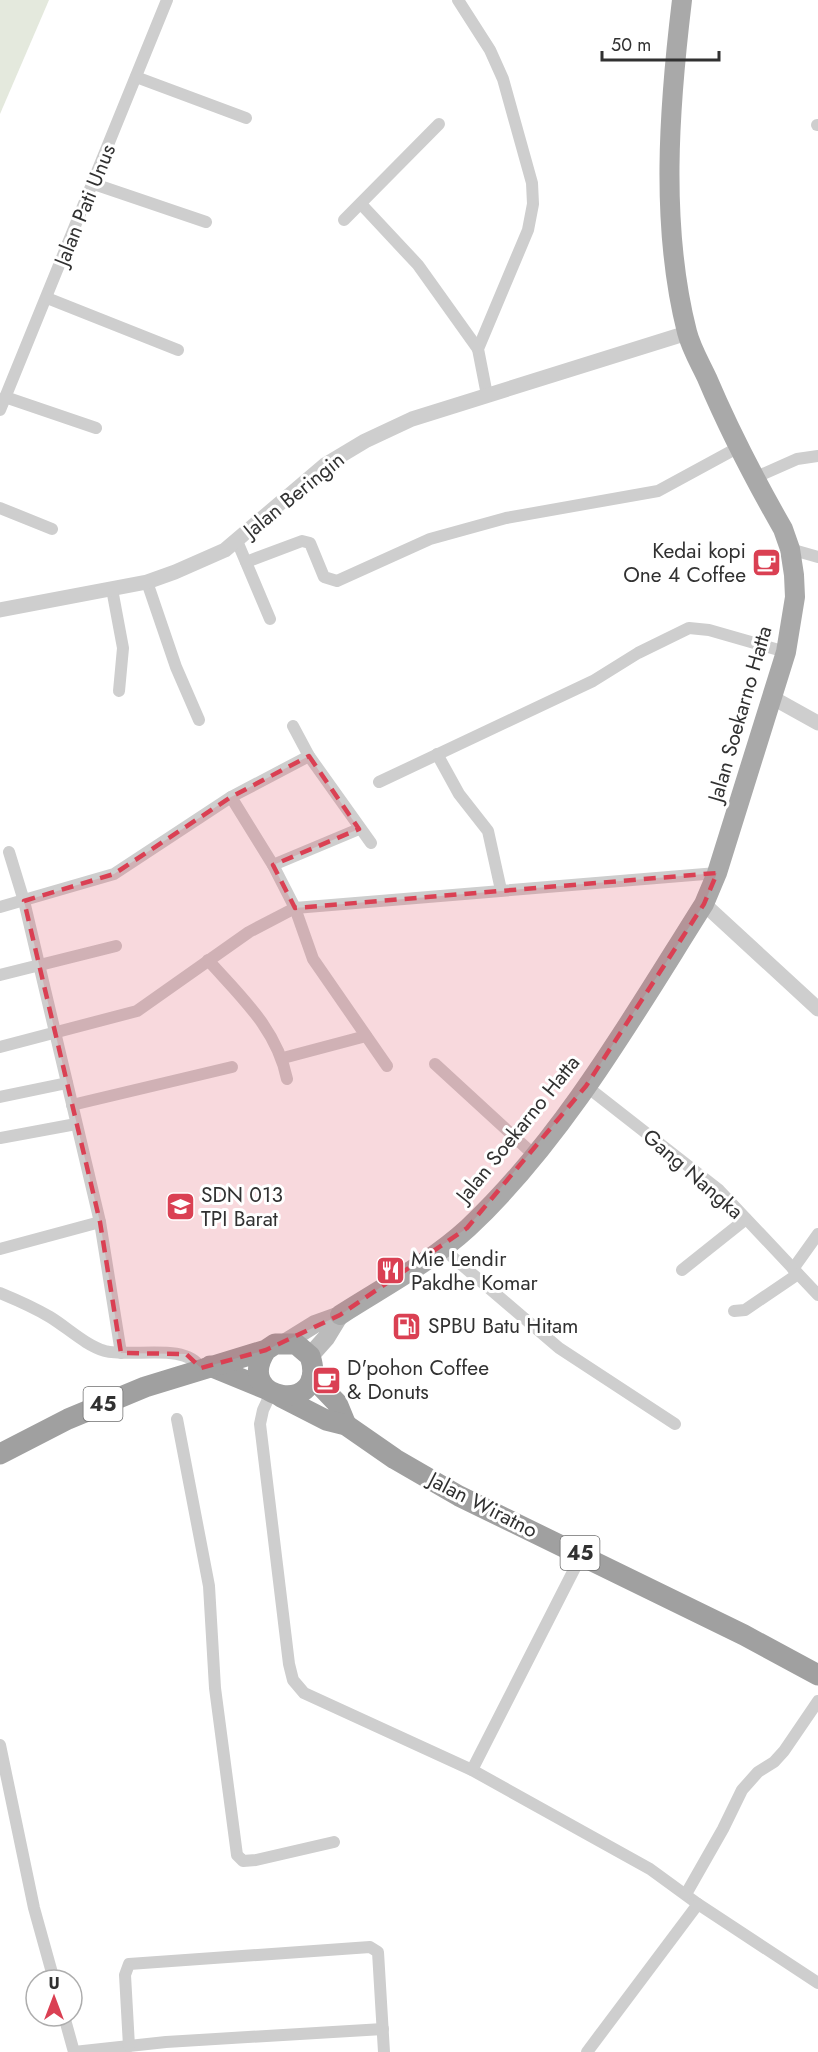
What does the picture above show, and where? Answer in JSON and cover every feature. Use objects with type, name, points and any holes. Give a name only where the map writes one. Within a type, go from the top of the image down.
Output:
[{"type":"highway","name":"45","points":[[0,1454],[68,1419],[206,1367],[286,1342]]},
{"type":"highway","points":[[266,1350],[260,1359],[258,1370],[260,1380],[273,1393],[297,1394],[304,1390],[312,1377],[310,1356],[296,1344],[286,1342]]},
{"type":"highway","name":"45","points":[[206,1367],[273,1393]]},
{"type":"highway","name":"Jalan Wiratno","points":[[312,1377],[337,1403],[346,1425]]},
{"type":"highway","name":"Jalan Wiratno","points":[[273,1393],[326,1420],[346,1425],[395,1459],[459,1496],[582,1554],[744,1635],[818,1675]]},
{"type":"main road","name":"Jalan Soekarno Hatta","points":[[286,1342],[315,1324],[340,1315],[442,1248],[467,1228],[534,1155],[586,1086],[704,904],[717,873],[773,698],[786,652],[795,597],[790,549],[783,529],[754,478],[687,333],[675,255],[669,160],[674,67],[682,0]]},
{"type":"main road","name":"Jalan Soekarno Hatta","points":[[310,1356],[326,1338],[340,1315]]},
{"type":"street","name":"Jalan Pati Unus","points":[[0,410],[94,184],[167,0]]},
{"type":"street","points":[[458,0],[490,50],[503,78],[527,160],[533,204],[528,230],[478,349]]},
{"type":"street","points":[[136,77],[246,118]]},
{"type":"street","points":[[344,220],[439,124]]},
{"type":"street","points":[[94,184],[206,222]]},
{"type":"street","points":[[361,204],[418,265],[478,349],[487,395]]},
{"type":"street","points":[[47,298],[178,350]]},
{"type":"street","name":"Jalan Beringin","points":[[0,609],[147,582],[225,550],[325,465],[365,441],[412,419],[687,333]]},
{"type":"street","points":[[5,397],[96,428]]},
{"type":"street","points":[[246,562],[302,541],[310,543],[314,549],[324,577],[337,581],[430,539],[506,518],[657,491],[739,447]]},
{"type":"street","points":[[754,478],[797,459],[818,456]]},
{"type":"street","points":[[0,508],[52,529]]},
{"type":"street","points":[[237,540],[270,619]]},
{"type":"street","points":[[790,549],[818,557]]},
{"type":"street","points":[[147,582],[176,667],[199,720]]},
{"type":"street","points":[[112,589],[124,661],[119,691]]},
{"type":"street","points":[[379,782],[593,681],[638,652],[689,628],[709,630],[786,652]]},
{"type":"street","points":[[773,698],[818,723]]},
{"type":"street","points":[[293,726],[309,756],[370,843]]},
{"type":"street","points":[[437,754],[459,794],[488,831],[501,890]]},
{"type":"street","points":[[0,907],[114,874],[231,797],[309,756]]},
{"type":"street","points":[[231,797],[273,864],[295,908],[313,959],[387,1066]]},
{"type":"street","points":[[273,864],[359,829]]},
{"type":"street","points":[[9,852],[24,901],[99,1222],[122,1353]]},
{"type":"street","points":[[0,1047],[137,1011],[249,932],[295,908],[717,873]]},
{"type":"street","points":[[704,904],[818,1010]]},
{"type":"street","points":[[0,975],[116,946]]},
{"type":"street","points":[[208,960],[263,1022],[283,1058],[287,1079]]},
{"type":"street","points":[[283,1058],[366,1036]]},
{"type":"street","points":[[435,1065],[534,1155]]},
{"type":"street","points":[[72,1105],[232,1067]]},
{"type":"street","points":[[0,1097],[67,1083]]},
{"type":"street","name":"Gang Nangka","points":[[586,1086],[719,1190],[818,1295]]},
{"type":"street","points":[[0,1138],[76,1124]]},
{"type":"street","points":[[682,1270],[746,1219]]},
{"type":"street","points":[[0,1249],[99,1222]]},
{"type":"street","points":[[734,1311],[745,1310],[796,1271],[818,1234]]},
{"type":"street","points":[[442,1248],[559,1348],[675,1424]]},
{"type":"street","points":[[0,1293],[50,1317],[104,1351],[186,1354],[206,1367]]},
{"type":"street","points":[[273,1393],[263,1410],[260,1424],[272,1534],[293,1680],[304,1692],[472,1770],[650,1869],[698,1904],[818,1983]]},
{"type":"street","points":[[177,1419],[209,1586],[215,1688],[237,1855],[243,1861],[256,1860],[334,1842]]},
{"type":"street","points":[[472,1770],[582,1554]]},
{"type":"street","points":[[686,1894],[742,1790],[758,1772],[774,1762],[784,1751],[818,1701]]},
{"type":"street","points":[[0,1744],[5,1806],[51,1968]]},
{"type":"street","points":[[587,2052],[698,1904]]},
{"type":"street","points":[[129,2046],[125,1975],[129,1964],[370,1947],[378,1952],[384,2052]]},
{"type":"street","points":[[67,2028],[74,2052],[129,2046],[166,2047],[382,2030]]},
{"type":"highlighted area","points":[[309,756],[359,829],[273,865],[295,908],[717,873],[704,904],[586,1086],[467,1228],[340,1315],[266,1350],[201,1368],[186,1354],[121,1353],[100,1222],[24,901],[114,874],[231,797]]},
{"type":"shaded area","points":[[0,0],[49,0],[0,114]]},
{"type":"place","name":"Kedai kopi One 4 Coffee","points":[[767,563]]},
{"type":"place","name":"SDN 013 TPI Barat","points":[[180,1207]]},
{"type":"place","name":"Mie Lendir Pakdhe Komar","points":[[390,1271]]},
{"type":"place","name":"SPBU Batu Hitam","points":[[407,1326]]},
{"type":"place","name":"D'pohon Coffee & Donuts","points":[[326,1380]]}]
